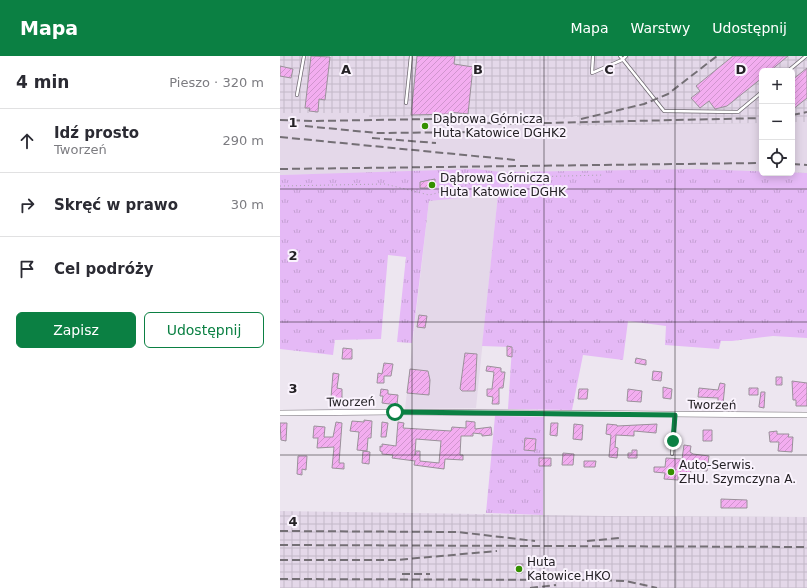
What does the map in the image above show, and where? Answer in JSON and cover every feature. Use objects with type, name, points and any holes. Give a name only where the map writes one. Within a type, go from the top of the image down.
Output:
[{"type":"street","name":"Tworzeń","points":[[280,413],[403,412],[807,415]]},
{"type":"lane","points":[[297,95],[304,56]]},
{"type":"lane","points":[[406,103],[411,56]]},
{"type":"lane","points":[[593,56],[592,73],[622,60],[626,56]]},
{"type":"lane","points":[[620,56],[664,111],[738,112],[759,94]]},
{"type":"lane","points":[[792,68],[806,56]]},
{"type":"lane","points":[[672,454],[675,415]]},
{"type":"path","points":[[280,186],[385,184],[429,195],[454,189],[487,178],[604,175]]},
{"type":"shaded area","points":[[280,56],[807,56],[807,122],[795,122],[795,68],[759,68],[759,123],[577,126],[577,116],[558,120],[479,121],[479,116],[369,117],[369,113],[280,113]]},
{"type":"shaded area","points":[[280,113],[369,113],[370,117],[479,116],[480,121],[558,120],[577,116],[577,126],[759,123],[759,172],[698,169],[498,194],[476,408],[405,409],[429,201],[328,174],[280,175]]},
{"type":"shaded area","points":[[795,122],[807,122],[807,173],[795,173]]},
{"type":"shaded area","points":[[280,511],[608,516],[807,517],[807,588],[280,588]]},
{"type":"green space","points":[[475,169],[501,172],[698,169],[759,171],[759,176],[795,176],[795,173],[807,173],[807,338],[773,336],[721,341],[719,349],[665,345],[666,326],[628,321],[623,360],[583,355],[572,410],[508,409],[512,347],[482,346],[498,194],[429,201],[412,343],[397,342],[406,257],[388,255],[381,339],[335,340],[333,355],[280,349],[280,175]]},
{"type":"green space","points":[[495,416],[544,417],[543,515],[486,513]]},
{"type":"building","points":[[311,56],[330,57],[325,100],[319,99],[318,112],[309,111],[310,108],[305,108]]},
{"type":"building","points":[[417,56],[455,56],[454,64],[473,67],[468,114],[449,112],[449,114],[411,115]]},
{"type":"building","points":[[733,56],[788,56],[774,68],[759,68],[759,80],[727,106],[715,109],[709,101],[700,108],[691,98],[700,91],[696,86]]},
{"type":"building","points":[[280,66],[293,69],[291,78],[280,76]]},
{"type":"building","points":[[807,68],[807,98],[795,108],[795,104],[795,78]]},
{"type":"building","points":[[435,179],[435,188],[420,188],[420,182]]},
{"type":"building","points":[[419,315],[427,316],[425,328],[417,327]]},
{"type":"building","points":[[507,346],[512,347],[512,357],[507,356]]},
{"type":"building","points":[[343,348],[352,349],[352,359],[342,359]]},
{"type":"building","points":[[465,353],[477,354],[475,391],[462,391],[460,389]]},
{"type":"building","points":[[636,358],[646,360],[646,365],[635,363]]},
{"type":"building","points":[[384,363],[393,364],[391,376],[384,376],[384,383],[377,383],[378,373],[382,374]]},
{"type":"building","points":[[487,366],[501,368],[501,372],[505,372],[503,388],[499,388],[499,404],[492,404],[493,397],[487,396],[487,389],[492,389],[494,372],[486,371]]},
{"type":"building","points":[[410,369],[428,371],[430,380],[429,395],[407,393]]},
{"type":"building","points":[[653,371],[662,372],[661,381],[652,380]]},
{"type":"building","points":[[333,373],[339,374],[337,388],[342,389],[342,399],[331,398]]},
{"type":"building","points":[[776,377],[782,377],[782,385],[776,385]]},
{"type":"building","points":[[792,381],[807,383],[807,406],[796,406],[796,400],[793,400]]},
{"type":"building","points":[[720,383],[725,384],[723,404],[718,403],[718,398],[698,397],[699,388],[718,390]]},
{"type":"building","points":[[663,387],[672,389],[671,399],[663,398]]},
{"type":"building","points":[[749,388],[758,388],[758,395],[749,395]]},
{"type":"building","points":[[381,389],[388,390],[388,394],[398,395],[397,405],[382,403],[383,396],[380,396]]},
{"type":"building","points":[[579,389],[588,389],[587,399],[578,399]]},
{"type":"building","points":[[628,389],[642,391],[641,402],[627,401]]},
{"type":"building","points":[[761,392],[765,392],[764,408],[759,407]]},
{"type":"building","points":[[364,420],[372,421],[371,438],[368,438],[367,451],[357,450],[359,432],[350,431],[352,421],[364,422]]},
{"type":"building","points":[[466,421],[475,422],[475,429],[491,427],[492,435],[482,436],[482,434],[473,433],[473,436],[461,436],[460,455],[463,455],[463,460],[445,459],[444,469],[414,465],[415,461],[392,458],[393,455],[382,454],[380,451],[380,446],[382,447],[382,444],[396,446],[398,422],[404,423],[403,428],[451,431],[452,427],[466,428]],"holes":[[[416,439],[441,441],[439,463],[420,461],[420,451],[416,451],[415,455]]]},
{"type":"building","points":[[336,422],[342,423],[339,463],[344,463],[344,469],[332,468],[334,447],[317,448],[318,438],[313,438],[314,426],[325,427],[324,437],[333,437]]},
{"type":"building","points":[[382,422],[388,423],[386,437],[381,437]]},
{"type":"building","points":[[280,423],[287,423],[286,441],[281,440]]},
{"type":"building","points":[[551,423],[558,423],[557,436],[550,435]]},
{"type":"building","points":[[574,424],[583,425],[582,440],[573,439]]},
{"type":"building","points":[[607,424],[617,426],[657,424],[656,433],[634,431],[634,436],[616,435],[615,447],[618,448],[617,458],[609,457],[611,435],[606,434]]},
{"type":"building","points":[[703,430],[712,430],[712,441],[703,441]]},
{"type":"building","points":[[777,431],[777,434],[789,434],[788,437],[793,437],[792,452],[778,451],[779,442],[770,442],[769,432]]},
{"type":"building","points":[[525,438],[536,439],[535,451],[524,450]]},
{"type":"building","points":[[684,445],[691,446],[690,452],[693,454],[709,456],[707,471],[691,469],[690,477],[678,475],[678,480],[664,479],[665,473],[654,472],[654,467],[665,467],[666,458],[682,459]]},
{"type":"building","points":[[632,450],[637,450],[637,458],[628,458],[628,453],[632,453]]},
{"type":"building","points":[[363,451],[370,452],[369,464],[362,463]]},
{"type":"building","points":[[563,453],[574,454],[573,465],[562,465]]},
{"type":"building","points":[[298,456],[307,456],[306,470],[302,469],[302,475],[297,474]]},
{"type":"building","points":[[539,458],[551,458],[551,466],[539,466]]},
{"type":"building","points":[[584,461],[596,461],[595,467],[584,467]]},
{"type":"building","points":[[721,499],[747,500],[747,508],[721,508]]},
{"type":"building","name":"Huta Katowice HKO","points":[[516,564],[523,564],[522,573],[516,573]]},
{"type":"railway","points":[[581,119],[644,104],[668,94],[717,56]]},
{"type":"railway","points":[[795,114],[807,112]]},
{"type":"railway","points":[[280,120],[314,121],[434,119],[504,124],[759,118]]},
{"type":"railway","points":[[305,126],[377,133],[479,132]]},
{"type":"railway","points":[[280,137],[516,160]]},
{"type":"railway","points":[[372,138],[436,143]]},
{"type":"railway","points":[[280,169],[759,163]]},
{"type":"railway","points":[[795,164],[807,165]]},
{"type":"railway","points":[[280,531],[458,532],[535,541]]},
{"type":"railway","points":[[587,541],[620,538]]},
{"type":"railway","points":[[280,545],[807,547]]},
{"type":"railway","points":[[280,560],[396,560],[497,551]]},
{"type":"railway","points":[[402,574],[430,574]]},
{"type":"railway","points":[[280,579],[596,580],[626,581],[657,588]]},
{"type":"railway","points":[[530,588],[556,585]]},
{"type":"place","name":"Dąbrowa Górnicza Huta Katowice DGHK2","points":[[425,126]]},
{"type":"place","name":"Dąbrowa Górnicza Huta Katowice DGHK","points":[[432,185]]},
{"type":"place","name":"Auto-Serwis. ZHU. Szymczyna A.","points":[[671,472]]},
{"type":"place","name":"Huta Katowice HKO","points":[[519,569]]},
{"type":"route","points":[[395,412],[675,415],[673,441]]}]
